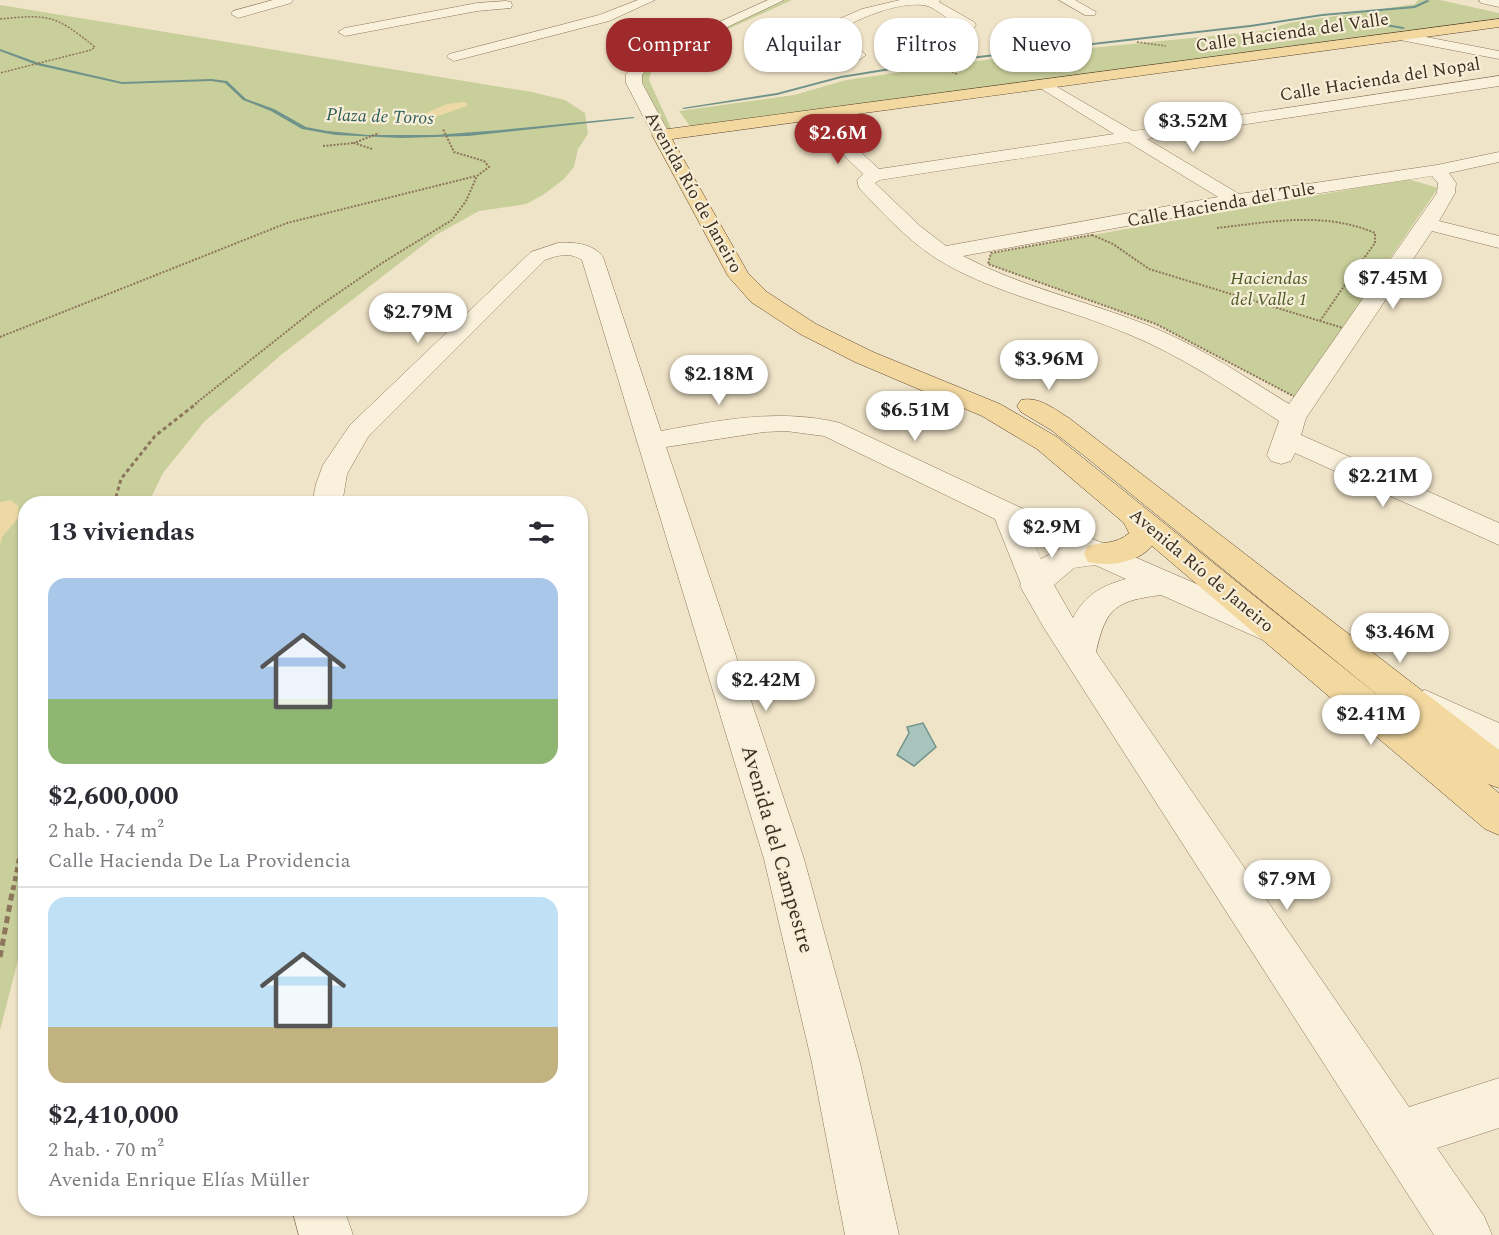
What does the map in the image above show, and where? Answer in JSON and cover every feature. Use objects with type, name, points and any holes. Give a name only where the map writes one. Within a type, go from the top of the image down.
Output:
[{"type":"main road","name":"Calle Hacienda del Valle","points":[[669,128],[1045,85],[1499,23]]},
{"type":"main road","name":"Avenida Río de Janeiro","points":[[669,128],[739,276],[759,297],[777,311],[836,343],[970,400],[1015,423],[1047,443],[1278,634]]},
{"type":"main road","name":"Avenida Río de Janeiro","points":[[669,128],[758,263],[770,278],[803,306],[825,319],[903,354],[1025,402],[1060,424],[1499,772]]},
{"type":"main road","points":[[1099,554],[1125,550],[1140,542],[1144,534],[1136,515]]},
{"type":"main road","points":[[1278,634],[1499,817]]},
{"type":"street","points":[[238,14],[287,0]]},
{"type":"street","points":[[454,57],[536,32],[604,18],[649,0]]},
{"type":"street","name":"Avenida Río de Janeiro","points":[[669,128],[634,83],[634,74],[638,68],[666,49],[778,0]]},
{"type":"street","points":[[732,30],[797,0]]},
{"type":"street","points":[[852,18],[873,8],[934,0]]},
{"type":"street","points":[[1065,0],[1090,12]]},
{"type":"street","points":[[1487,0],[1499,3]]},
{"type":"street","points":[[927,1],[957,18]]},
{"type":"street","points":[[345,32],[365,26],[488,3],[504,7],[536,32]]},
{"type":"street","points":[[828,29],[859,55],[782,66],[768,61],[828,29]]},
{"type":"street","points":[[1424,34],[1499,48]]},
{"type":"street","points":[[1405,37],[1499,55]]},
{"type":"street","name":"Calle Hacienda del Nopal","points":[[875,175],[1499,81]]},
{"type":"street","points":[[1045,85],[1236,200]]},
{"type":"street","points":[[824,128],[875,175],[866,180],[866,184],[919,237],[944,253],[978,272],[1136,328],[1166,342],[1201,360],[1287,437],[1499,535]]},
{"type":"street","name":"Calle Hacienda del Tule","points":[[944,253],[1236,200],[1437,170],[1499,157]]},
{"type":"street","points":[[1287,437],[1427,224],[1447,189],[1447,183],[1437,170]]},
{"type":"street","points":[[1427,224],[1499,242]]},
{"type":"street","name":"Avenida del Campestre","points":[[328,496],[333,471],[344,450],[359,431],[538,256],[558,249],[574,249],[586,252],[592,257],[784,859],[836,1063],[872,1235]]},
{"type":"street","name":"Avenida Río de Janeiro","points":[[655,449],[749,438],[778,430],[788,424],[805,423],[831,429],[1007,513],[1278,634]]},
{"type":"street","points":[[1007,513],[1036,585],[1057,624],[1079,652],[1465,1235]]},
{"type":"street","points":[[1036,585],[1047,570],[1058,562],[1083,554],[1099,554]]},
{"type":"street","name":"Avenida Río de Janeiro","points":[[1079,652],[1087,622],[1101,603],[1127,588],[1165,583]]},
{"type":"street","points":[[1278,634],[1499,740]]},
{"type":"street","points":[[1398,1134],[1499,1103]]},
{"type":"street","points":[[320,1216],[326,1235]]},
{"type":"path","points":[[0,19],[41,15],[68,25],[95,46],[91,50],[0,73]]},
{"type":"path","points":[[0,337],[201,258],[242,238],[276,227],[477,176],[489,167],[488,164],[454,152],[444,129]]},
{"type":"path","points":[[323,146],[354,143],[378,133]]},
{"type":"path","points":[[354,143],[372,149]]},
{"type":"path","points":[[116,496],[121,479],[155,436],[315,309],[382,263],[452,220],[466,201],[477,176]]},
{"type":"path","points":[[1215,228],[1337,219],[1359,224],[1376,233],[1375,243],[1351,276]]},
{"type":"path","points":[[1113,244],[1149,269],[1342,328],[1295,397],[1156,324],[988,264],[991,253],[1092,235],[1113,244],[1124,242]]},
{"type":"path","points":[[0,957],[18,865]]},
{"type":"green space","points":[[783,0],[792,0],[752,18],[744,18]]},
{"type":"green space","points":[[1418,0],[1440,0],[1499,13],[1499,18],[1418,31],[690,126],[679,111],[794,95],[846,80],[902,72],[978,72],[978,61],[990,59],[990,72],[1092,72],[1092,48],[1262,31],[1289,23],[1415,4]]},
{"type":"green space","points":[[0,5],[532,92],[565,100],[585,113],[588,134],[578,149],[574,167],[564,179],[543,195],[526,204],[479,211],[436,235],[281,355],[204,422],[163,473],[152,496],[18,496],[18,960],[0,1030]]},
{"type":"green space","points":[[744,18],[744,22],[732,27],[732,24]]},
{"type":"green space","points":[[643,72],[652,72],[649,80],[671,128],[670,131],[665,130],[641,79]]},
{"type":"green space","name":"Haciendas del Valle 1","points":[[1408,179],[1438,188],[1295,397],[1156,324],[988,264],[991,253]]},
{"type":"sand","points":[[467,103],[467,106],[432,118],[403,119],[447,104]]},
{"type":"sand","points":[[11,500],[18,506],[18,518],[2,537],[0,546],[0,502]]},
{"type":"water","points":[[923,723],[936,747],[914,766],[897,755],[909,733],[907,727]]},
{"type":"waterway","name":"Plaza de Toros","points":[[684,108],[777,94],[841,77],[934,62],[1250,26],[1322,15],[1415,7],[1428,1]]},
{"type":"waterway","points":[[1346,18],[1403,28]]},
{"type":"waterway","name":"Plaza de Toros","points":[[0,50],[38,64],[122,83],[211,80],[226,82],[245,100],[272,110],[304,128],[327,133],[401,137],[468,135],[633,118]]}]
